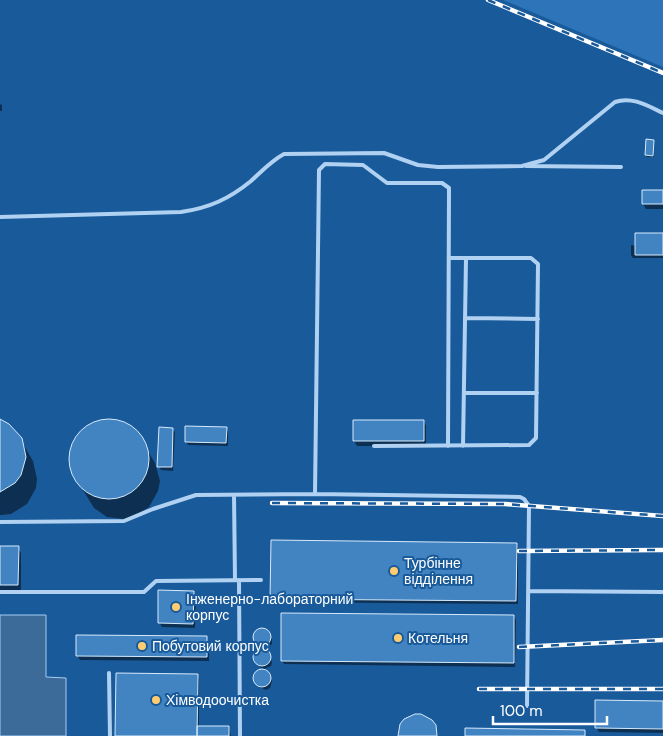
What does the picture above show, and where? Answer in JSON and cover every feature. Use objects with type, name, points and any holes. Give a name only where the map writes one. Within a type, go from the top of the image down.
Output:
[{"type":"lane","points":[[522,166],[544,160],[615,102],[630,100],[663,112]]},
{"type":"lane","points":[[0,217],[181,212],[203,209],[228,197],[250,182],[272,160],[284,154],[384,152],[418,165],[438,167],[620,167]]},
{"type":"lane","points":[[315,494],[320,167],[325,164],[363,165],[387,183],[442,183],[446,185],[449,191],[448,446]]},
{"type":"lane","points":[[374,446],[529,445],[536,438],[538,264],[531,258],[449,258]]},
{"type":"lane","points":[[463,446],[466,258]]},
{"type":"lane","points":[[465,318],[538,319]]},
{"type":"lane","points":[[464,393],[537,393]]},
{"type":"lane","points":[[0,522],[124,520],[196,496],[315,494],[520,497],[529,506],[527,706]]},
{"type":"lane","points":[[234,495],[240,736]]},
{"type":"lane","points":[[0,592],[144,592],[156,581],[261,580]]},
{"type":"lane","points":[[528,591],[663,592]]},
{"type":"lane","points":[[109,673],[110,736]]},
{"type":"shaded area","points":[[503,0],[663,0],[663,67]]},
{"type":"shaded area","points":[[0,615],[46,615],[46,677],[66,678],[66,736],[0,736]]},
{"type":"building","points":[[646,139],[654,140],[653,156],[645,155]]},
{"type":"building","points":[[642,190],[663,190],[663,204],[642,204]]},
{"type":"building","points":[[635,233],[663,233],[663,255],[635,255]]},
{"type":"building","points":[[0,419],[9,424],[22,438],[26,457],[21,475],[15,483],[0,492]]},
{"type":"building","points":[[109,419],[124,422],[137,431],[146,444],[149,459],[146,474],[137,487],[124,496],[109,499],[94,496],[81,487],[72,474],[69,459],[72,444],[81,431],[94,422]]},
{"type":"building","points":[[353,420],[424,420],[424,441],[353,441]]},
{"type":"building","points":[[185,426],[227,427],[226,443],[185,442]]},
{"type":"building","points":[[159,427],[173,428],[172,467],[157,467]]},
{"type":"building","name":"Турбінне відділення","points":[[271,540],[517,543],[516,601],[270,599]]},
{"type":"building","points":[[0,546],[19,546],[18,585],[0,585]]},
{"type":"building","name":"Інженерно-лабораторний корпус","points":[[158,590],[194,591],[193,624],[158,623]]},
{"type":"building","name":"Котельня","points":[[281,613],[514,615],[514,663],[281,661]]},
{"type":"building","points":[[262,628],[268,631],[271,637],[268,643],[262,646],[256,643],[253,637],[256,631]]},
{"type":"building","name":"Побутовий корпус","points":[[76,635],[207,636],[207,657],[76,656]]},
{"type":"building","points":[[262,648],[268,651],[271,657],[268,663],[262,666],[256,663],[253,657],[256,651]]},
{"type":"building","points":[[262,669],[268,672],[271,678],[268,684],[262,687],[256,684],[253,678],[256,672]]},
{"type":"building","name":"Хімводоочистка","points":[[116,673],[198,674],[197,736],[115,736]]},
{"type":"building","points":[[595,700],[663,701],[663,729],[595,728]]},
{"type":"building","points":[[415,714],[421,714],[432,720],[436,725],[437,736],[398,736],[400,724],[404,719]]},
{"type":"building","points":[[197,726],[229,726],[229,736],[197,736]]},
{"type":"building","points":[[465,728],[585,730],[585,736],[465,736]]},
{"type":"railway","points":[[488,0],[663,73]]},
{"type":"railway","points":[[272,503],[505,504],[663,516]]},
{"type":"railway","points":[[519,551],[663,550]]},
{"type":"railway","points":[[519,647],[663,640]]},
{"type":"railway","points":[[479,689],[663,689]]},
{"type":"place","name":"Турбінне відділення","points":[[394,571]]},
{"type":"place","name":"Інженерно-лабораторний корпус","points":[[176,607]]},
{"type":"place","name":"Котельня","points":[[398,638]]},
{"type":"place","name":"Побутовий корпус","points":[[142,646]]},
{"type":"place","name":"Хімводоочистка","points":[[156,700]]}]
